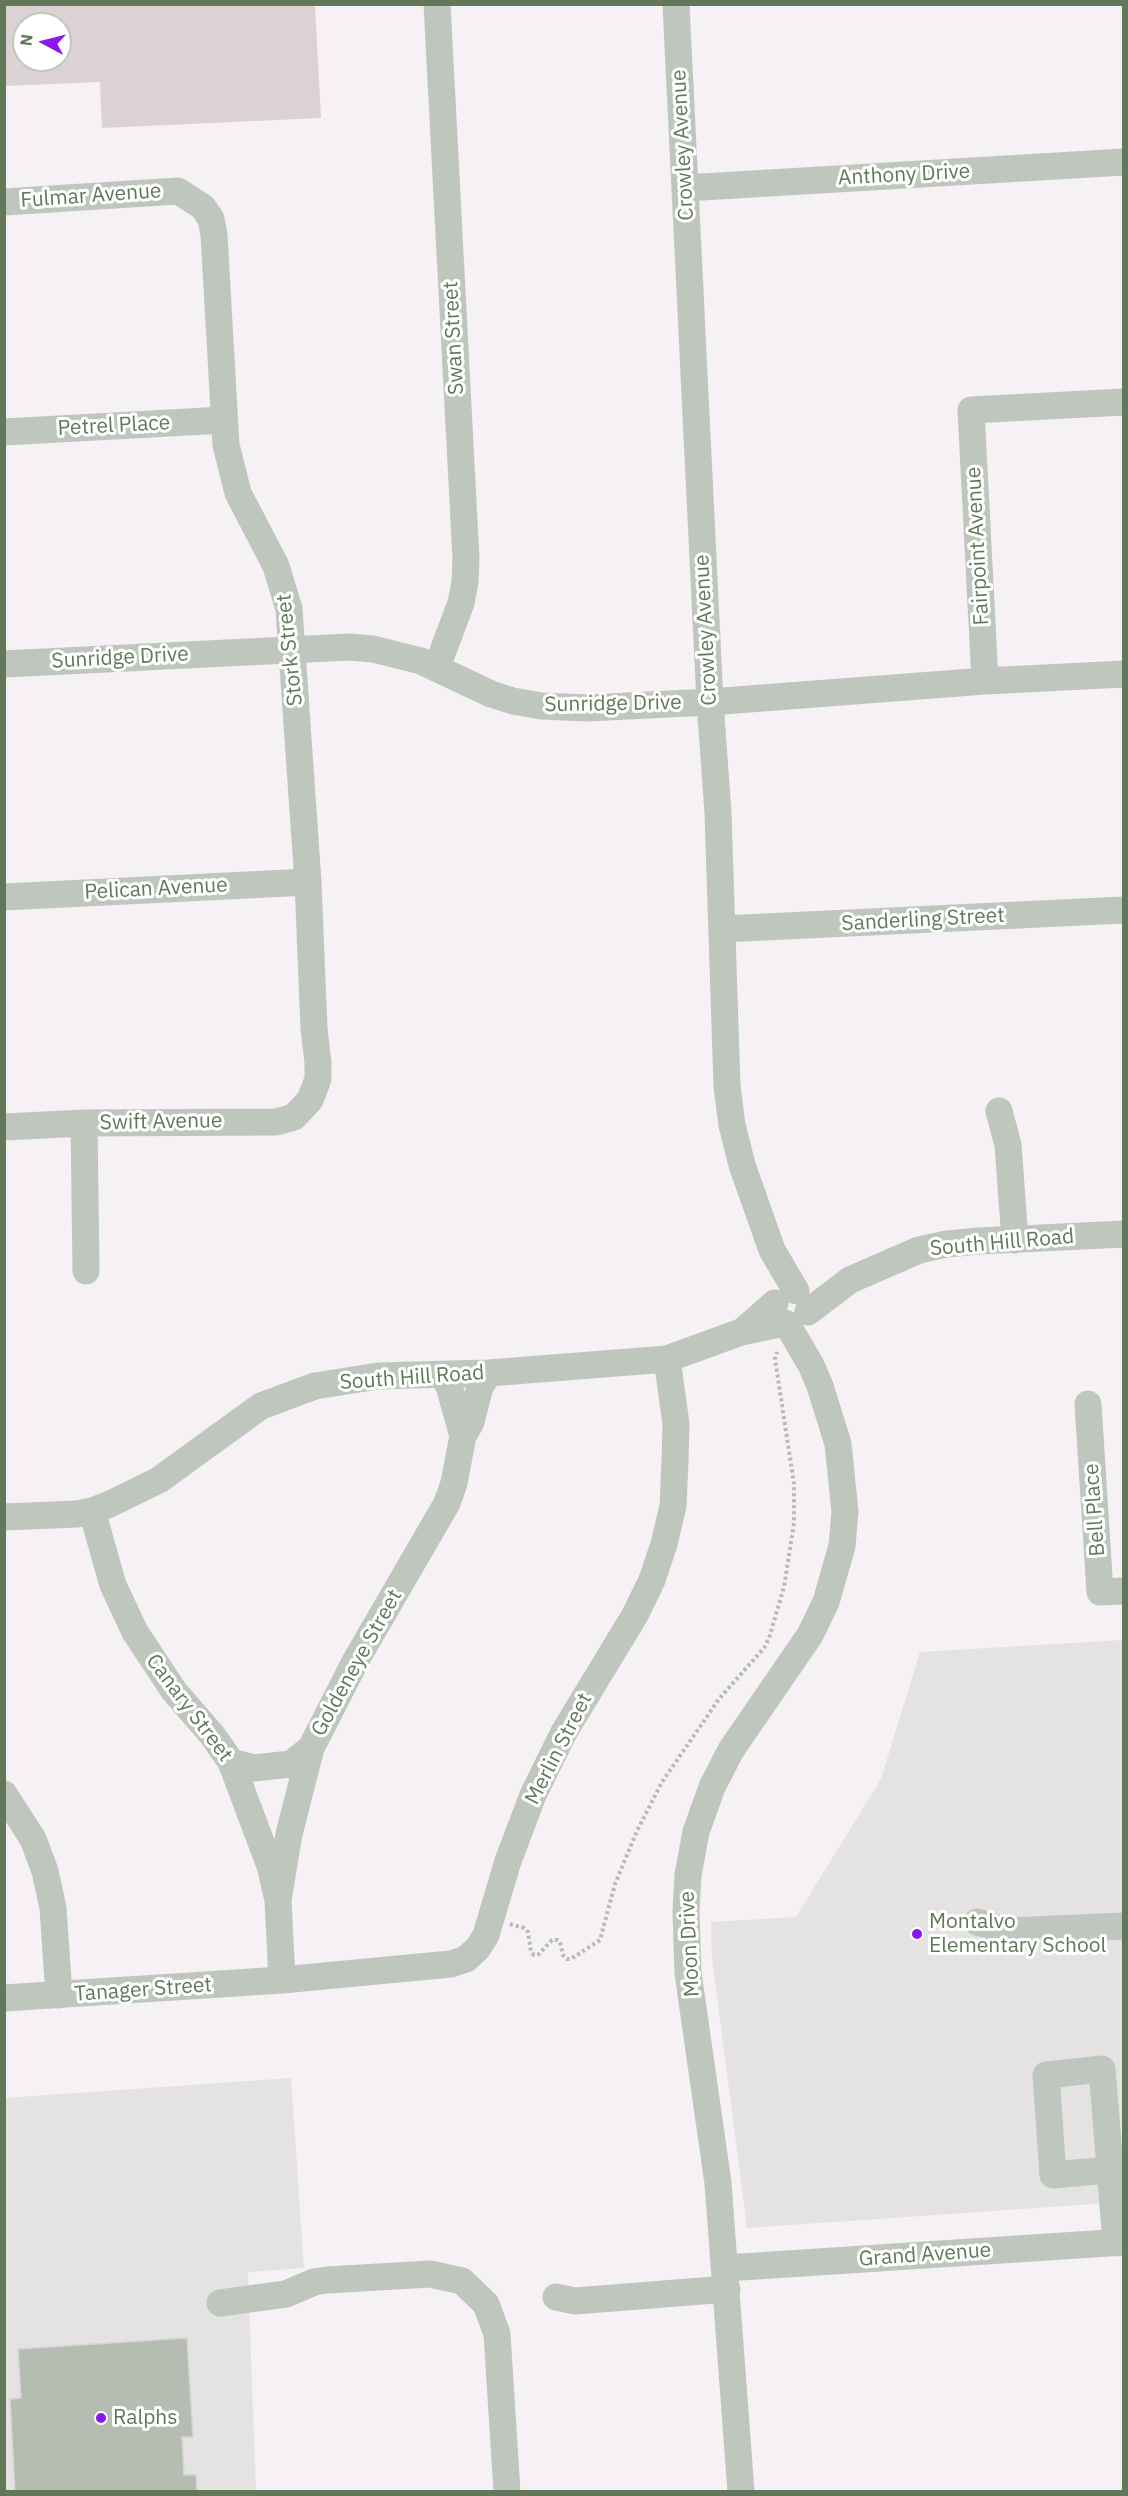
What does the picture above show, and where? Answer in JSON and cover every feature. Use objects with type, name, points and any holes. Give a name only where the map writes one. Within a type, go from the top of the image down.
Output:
[{"type":"street","name":"Swan Street","points":[[437,4],[466,559],[461,603],[437,668]]},
{"type":"street","name":"Crowley Avenue","points":[[676,4],[710,702],[718,813],[727,1086],[732,1125],[742,1164],[772,1250],[790,1312]]},
{"type":"street","name":"Anthony Drive","points":[[686,188],[1124,162]]},
{"type":"street","name":"Fulmar Avenue","points":[[4,202],[178,191]]},
{"type":"street","name":"Stork Street","points":[[178,191],[203,207],[211,219],[214,235],[226,445],[238,494],[276,566],[290,609],[308,882],[314,1029],[318,1063],[318,1079],[310,1100]]},
{"type":"street","name":"Fairpoint Avenue","points":[[985,681],[971,410],[1124,402]]},
{"type":"street","name":"Petrel Place","points":[[4,432],[224,420]]},
{"type":"street","name":"Sunridge Drive","points":[[4,664],[349,647],[395,653],[437,668],[491,694],[541,706],[587,708],[1124,674]]},
{"type":"street","name":"Pelican Avenue","points":[[4,897],[308,882]]},
{"type":"street","name":"Sanderling Street","points":[[722,930],[1124,910]]},
{"type":"street","name":"Swift Avenue","points":[[4,1127],[84,1123],[227,1121],[268,1123],[294,1116],[310,1100]]},
{"type":"street","points":[[999,1111],[1008,1145],[1015,1240]]},
{"type":"street","points":[[84,1123],[86,1271]]},
{"type":"street","name":"South Hill Road","points":[[4,1517],[92,1511],[159,1480],[243,1418],[281,1397],[315,1386],[361,1378],[489,1373],[667,1359],[790,1312],[850,1280],[919,1250],[947,1244],[1124,1234]]},
{"type":"street","name":"Moon Drive","points":[[741,2492],[727,2279],[718,2183],[688,1973],[686,1911],[688,1875],[696,1832],[717,1778],[731,1750],[810,1635],[826,1602],[842,1546],[845,1512],[843,1476],[831,1415],[790,1312]]},
{"type":"street","name":"Merlin Street","points":[[282,1980],[452,1964],[466,1959],[478,1948],[486,1935],[508,1861],[533,1795],[564,1732],[635,1615],[652,1580],[664,1544],[673,1506],[676,1443],[672,1383],[667,1359]]},
{"type":"street","name":"Goldeneye Street","points":[[278,1900],[289,1834],[311,1748],[351,1669],[447,1503],[454,1483],[463,1436],[471,1422],[480,1387],[489,1373]]},
{"type":"street","name":"Goldeneye Street","points":[[442,1375],[449,1386],[463,1436]]},
{"type":"street","name":"Bell Place","points":[[1088,1404],[1100,1592],[1124,1591]]},
{"type":"street","name":"Canary Street","points":[[92,1511],[113,1586],[135,1632],[174,1690],[213,1736],[231,1762],[270,1866],[278,1900],[282,1980]]},
{"type":"street","points":[[231,1762],[254,1768],[282,1766],[291,1764],[311,1748]]},
{"type":"street","points":[[4,1794],[33,1839],[45,1871],[53,1908],[59,1995]]},
{"type":"street","points":[[977,1922],[1010,1931],[1124,1926]]},
{"type":"street","name":"Tanager Street","points":[[4,1998],[282,1980]]},
{"type":"street","points":[[1110,2170],[1120,2242]]},
{"type":"street","name":"Grand Avenue","points":[[556,2297],[575,2301],[727,2279],[1120,2242]]},
{"type":"street","points":[[220,2303],[286,2294],[314,2282],[327,2280],[430,2274],[462,2281],[486,2304],[496,2334],[507,2492]]},
{"type":"path","points":[[491,1919],[524,1928],[528,1932],[531,1952],[534,1955],[539,1954],[552,1940],[557,1940],[560,1942],[563,1956],[571,1959],[600,1940],[615,1884],[637,1831],[662,1782],[719,1699],[764,1648],[769,1638],[784,1587],[794,1523],[792,1464],[775,1359],[790,1312]]},
{"type":"path","points":[[764,1648],[773,1653]]},
{"type":"shaded area","points":[[4,5],[315,5],[321,118],[102,128],[100,82],[5,86]]},
{"type":"shaded area","name":"Montalvo Elementary School","points":[[1123,1640],[1123,2202],[747,2228],[712,1958],[711,1922],[796,1917],[881,1779],[920,1652]]},
{"type":"shaded area","points":[[291,2078],[304,2268],[248,2272],[256,2491],[5,2492],[5,2098]]},
{"type":"building","name":"Ralphs","points":[[187,2338],[193,2437],[182,2437],[184,2475],[196,2475],[197,2492],[15,2492],[10,2399],[21,2398],[18,2349]]},
{"type":"place","name":"Montalvo Elementary School","points":[[917,1934]]},
{"type":"place","name":"Ralphs","points":[[101,2418]]}]
